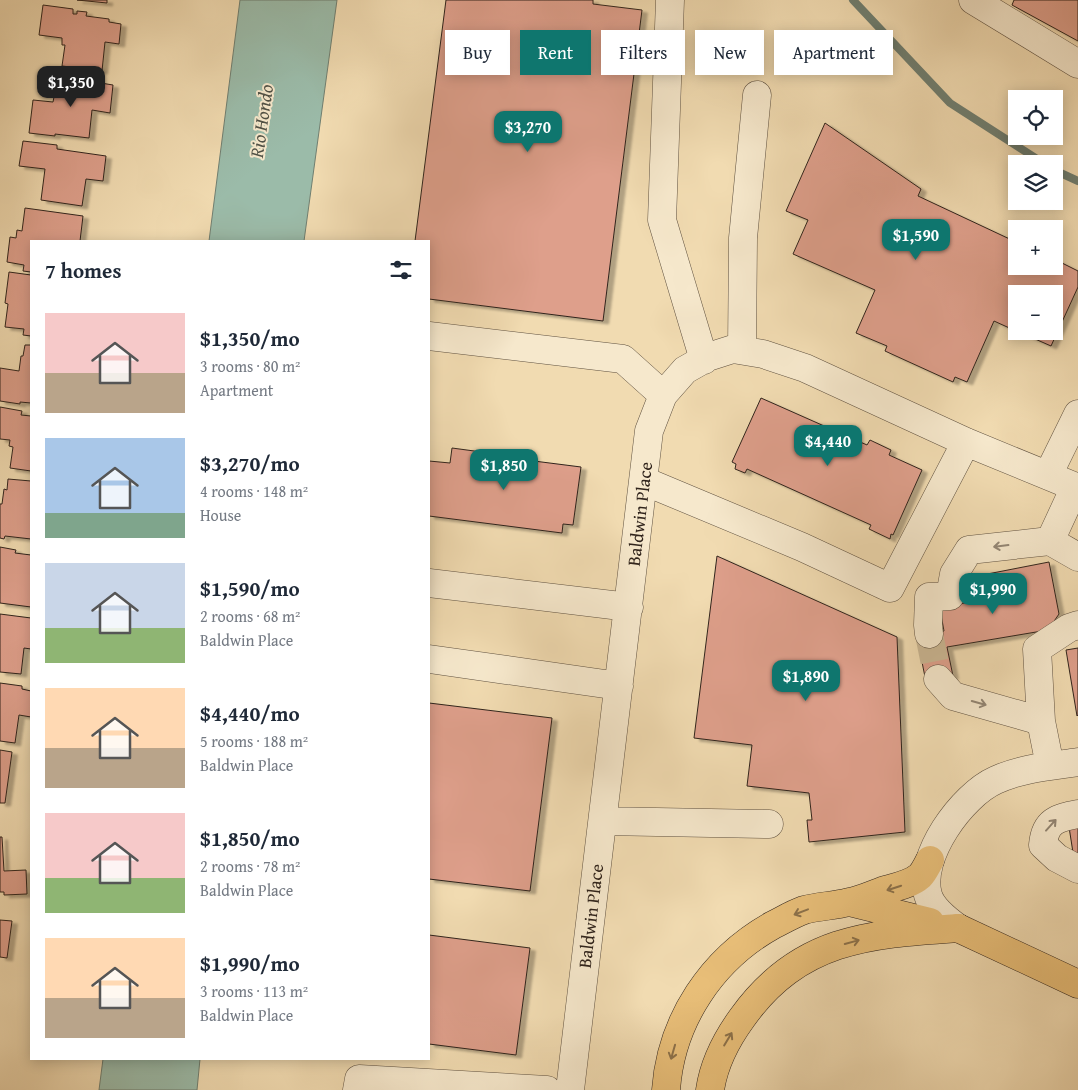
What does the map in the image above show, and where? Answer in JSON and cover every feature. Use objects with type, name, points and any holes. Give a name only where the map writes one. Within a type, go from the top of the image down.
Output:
[{"type":"main road","points":[[666,1090],[668,1070],[682,1024],[699,993],[720,965],[757,934],[802,911],[825,905],[849,902],[896,887],[915,879],[930,860]]},
{"type":"main road","points":[[849,902],[958,928],[1078,984]]},
{"type":"main road","points":[[710,1090],[716,1064],[729,1037],[756,999],[785,971],[821,951],[868,938],[894,932],[958,928]]},
{"type":"street","points":[[670,0],[662,220],[704,360]]},
{"type":"street","points":[[973,0],[1078,64]]},
{"type":"street","points":[[742,350],[743,238],[757,95]]},
{"type":"street","points":[[430,336],[623,359],[663,395]]},
{"type":"street","name":"Baldwin Place","points":[[570,1090],[650,432],[663,395],[685,370],[708,357],[733,349],[763,354],[805,368],[966,442],[1077,487]]},
{"type":"street","points":[[1048,474],[1078,414]]},
{"type":"street","points":[[644,481],[802,547],[890,588],[966,442]]},
{"type":"street","points":[[1050,541],[1077,487]]},
{"type":"street","points":[[929,634],[929,597],[950,596],[954,574],[970,550],[1050,541],[1078,557]]},
{"type":"street","points":[[430,583],[629,607]]},
{"type":"street","points":[[1050,766],[1042,721],[1037,649],[1078,625]]},
{"type":"street","points":[[430,659],[619,686]]},
{"type":"street","points":[[938,679],[954,696],[1042,721]]},
{"type":"street","points":[[958,928],[944,918],[930,901],[926,882],[930,860],[940,838],[958,811],[980,790],[996,780],[1017,772],[1078,762]]},
{"type":"street","points":[[1078,814],[1059,818],[1050,824],[1044,835],[1043,845],[1057,858],[1078,869]]},
{"type":"street","points":[[603,822],[769,824]]},
{"type":"street","points":[[357,1090],[359,1079],[547,1090]]},
{"type":"water","name":"Rio Hondo","points":[[240,0],[337,0],[304,240],[209,240]]},
{"type":"water","points":[[103,1060],[200,1060],[197,1090],[99,1090]]},
{"type":"building","points":[[77,0],[107,0],[107,3]]},
{"type":"building","points":[[446,0],[593,0],[593,4],[642,10],[639,30],[601,30],[601,75],[634,75],[603,321],[430,299],[430,240],[415,240]]},
{"type":"building","points":[[1014,0],[1078,0],[1078,41],[1012,5]]},
{"type":"building","points":[[43,5],[73,9],[73,14],[77,14],[77,11],[87,12],[86,16],[109,19],[109,22],[121,24],[119,44],[105,42],[102,71],[62,66],[65,45],[62,45],[62,38],[39,35]]},
{"type":"building","points":[[58,76],[113,85],[110,113],[92,110],[89,138],[29,133],[33,100],[53,102]]},
{"type":"building","points":[[825,123],[921,189],[918,196],[1008,238],[1008,275],[1063,275],[1063,264],[1078,271],[1078,287],[1063,320],[1063,285],[1008,285],[1008,327],[994,321],[967,382],[955,377],[953,382],[885,351],[887,346],[856,333],[875,290],[793,254],[808,220],[786,211]]},
{"type":"building","points":[[23,141],[57,145],[57,149],[106,156],[103,181],[86,179],[82,206],[41,200],[45,169],[19,166]]},
{"type":"building","points":[[25,208],[83,216],[80,240],[30,240],[30,272],[23,271],[24,265],[7,262],[10,237],[16,238],[17,230],[22,231]]},
{"type":"building","points":[[9,272],[30,275],[30,336],[23,335],[24,329],[5,327],[8,304],[5,303]]},
{"type":"building","points":[[1037,340],[1054,340],[1051,346]]},
{"type":"building","points":[[25,345],[30,345],[30,403],[20,402],[20,404],[0,401],[0,368],[19,371],[21,356],[23,356]]},
{"type":"building","points":[[761,398],[867,445],[870,440],[891,450],[889,455],[922,470],[890,539],[869,529],[871,525],[747,469],[745,473],[735,469],[736,464],[732,462]]},
{"type":"building","points":[[0,407],[22,411],[21,415],[30,416],[30,471],[10,468],[13,447],[9,446],[10,440],[0,439]]},
{"type":"building","points":[[452,448],[581,467],[573,525],[563,524],[562,533],[430,516],[430,461],[450,463]]},
{"type":"building","points":[[8,479],[30,481],[30,539],[5,536],[4,539],[0,538],[0,504],[2,504],[4,489],[7,490]]},
{"type":"building","points":[[0,547],[16,550],[15,553],[30,555],[30,607],[0,603]]},
{"type":"building","points":[[717,556],[897,637],[905,832],[809,842],[807,820],[812,820],[809,793],[747,786],[752,745],[694,738]]},
{"type":"building","points":[[1049,562],[1059,614],[1048,630],[947,647],[953,676],[926,682],[917,637],[944,631],[940,609],[972,601],[977,603],[972,577]]},
{"type":"building","points":[[0,614],[30,618],[30,649],[24,648],[21,674],[0,672]]},
{"type":"building","points":[[1078,648],[1078,715],[1077,716],[1066,650]]},
{"type":"building","points":[[0,683],[22,686],[22,689],[30,691],[30,717],[19,715],[15,743],[0,741]]},
{"type":"building","points":[[430,703],[552,718],[530,891],[430,879]]},
{"type":"building","points":[[0,750],[12,752],[5,803],[0,803]]},
{"type":"building","points":[[1078,826],[1078,858],[1074,859],[1069,827]]},
{"type":"building","points":[[0,837],[2,837],[4,871],[26,870],[27,894],[4,895],[4,892],[0,892]]},
{"type":"building","points":[[0,920],[12,921],[7,958],[0,957]]},
{"type":"building","points":[[430,935],[530,948],[516,1055],[430,1044]]},
{"type":"waterway","points":[[853,0],[950,103],[1031,155]]},
{"type":"waterway","points":[[1063,174],[1078,181]]},
{"type":"tunnel","points":[[929,634],[938,679]]}]
